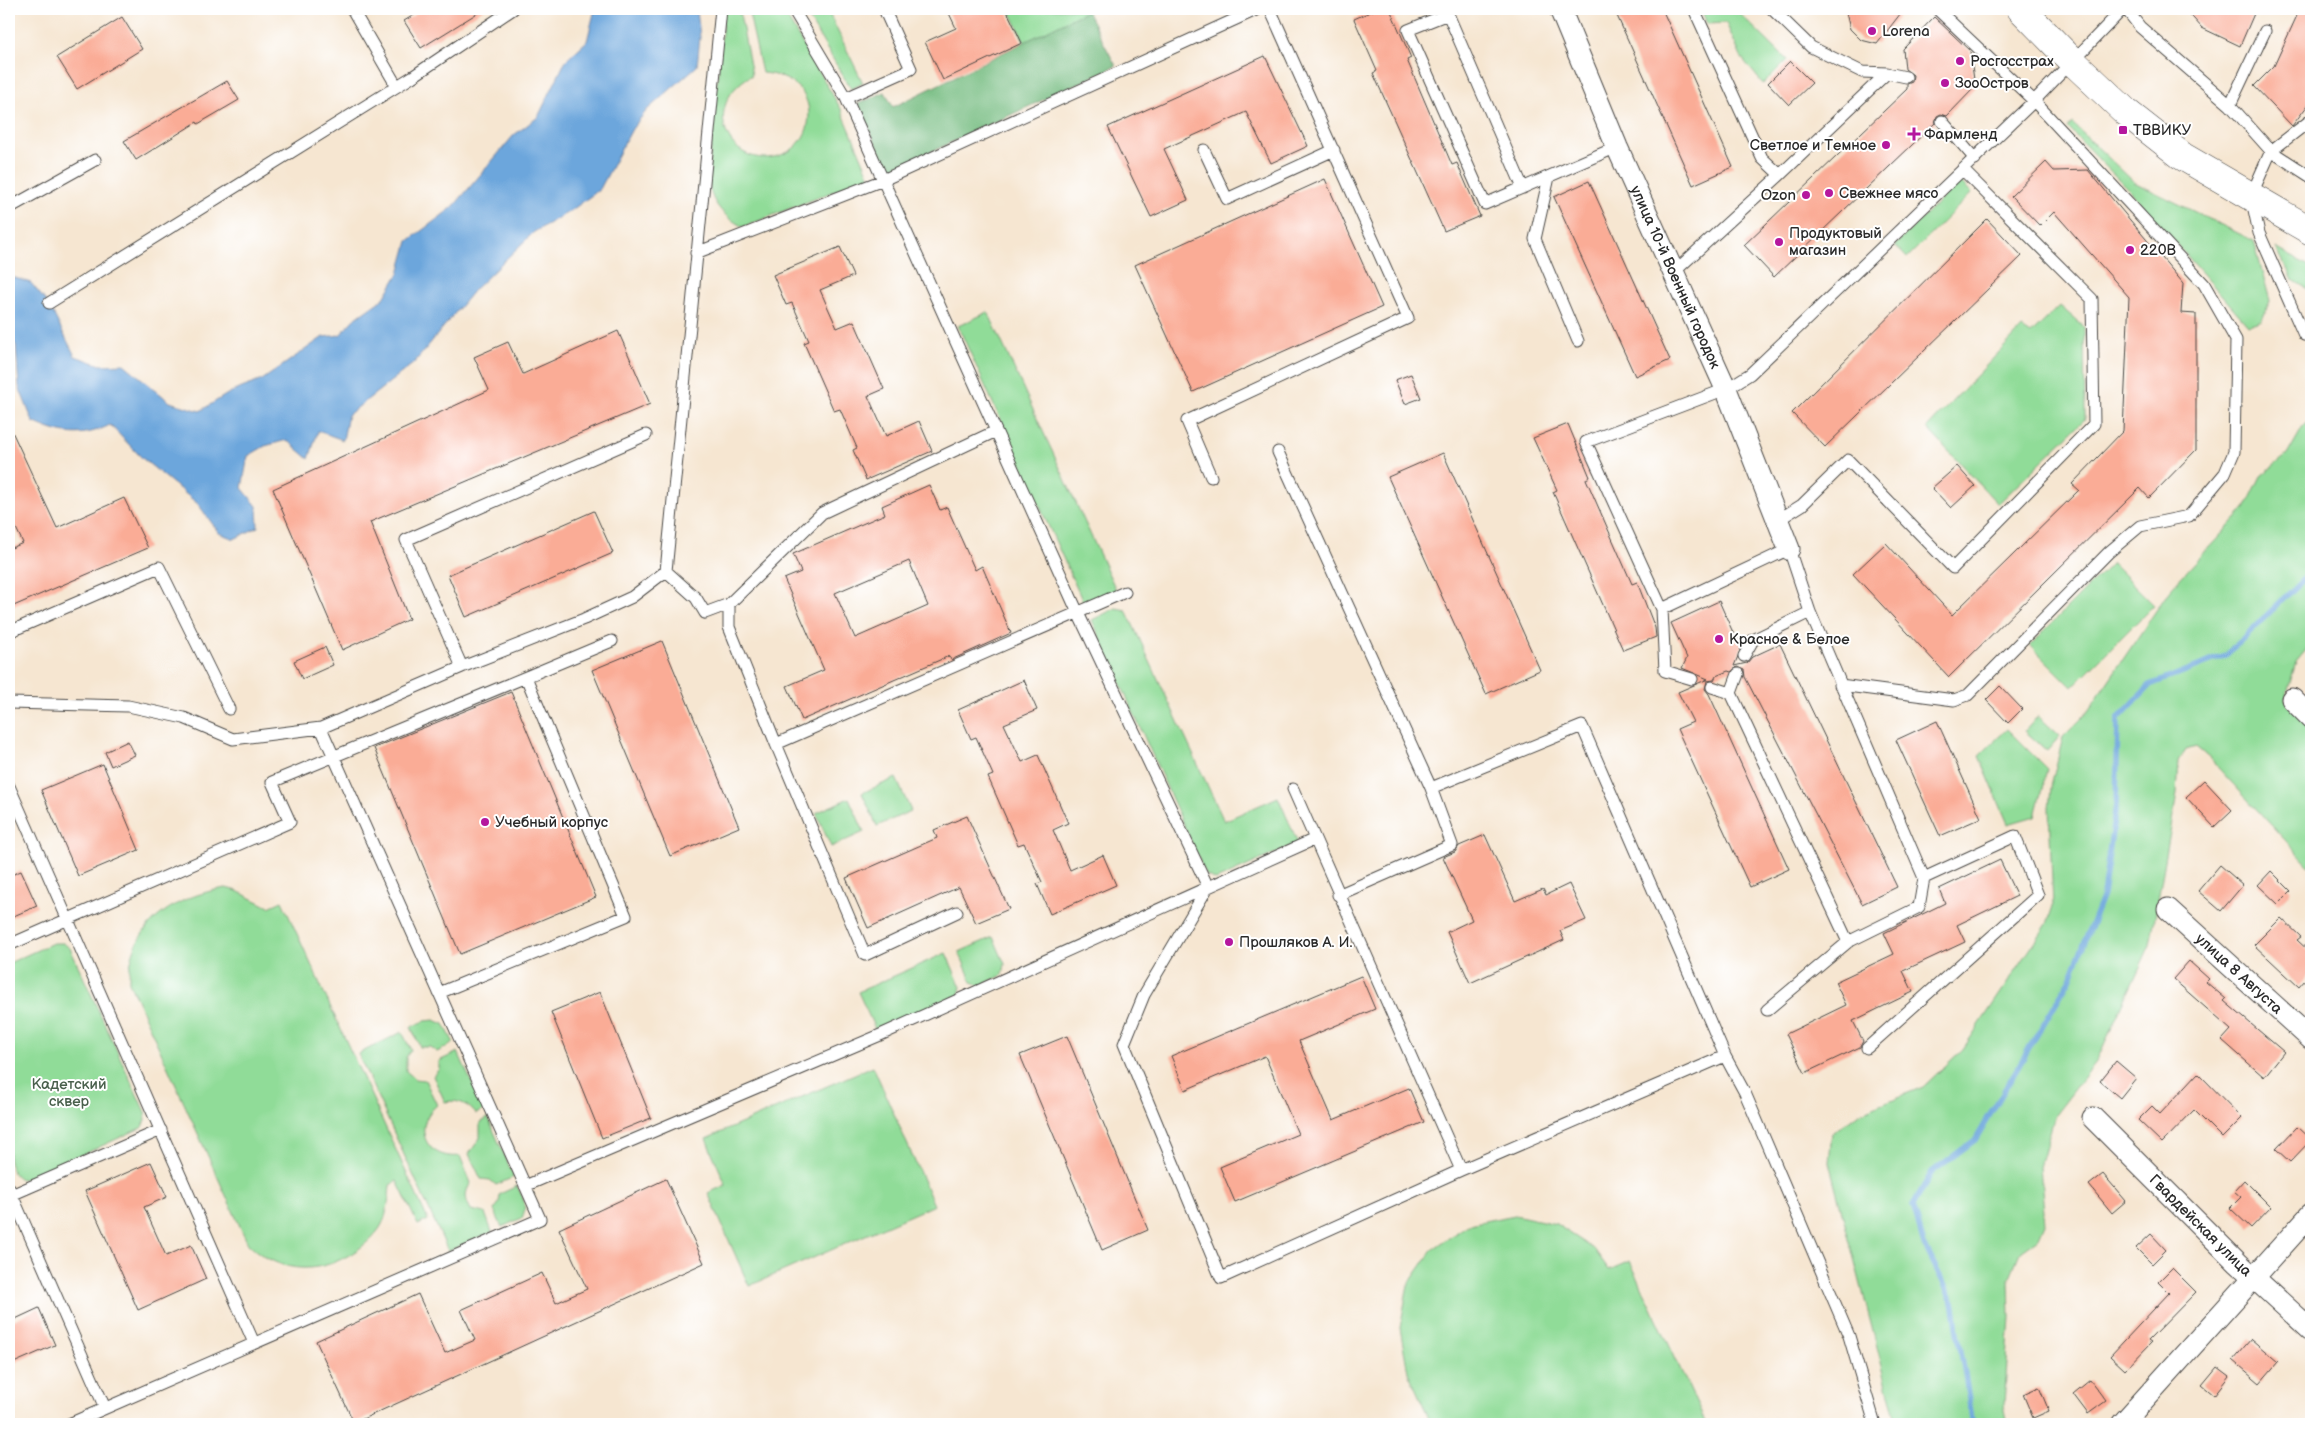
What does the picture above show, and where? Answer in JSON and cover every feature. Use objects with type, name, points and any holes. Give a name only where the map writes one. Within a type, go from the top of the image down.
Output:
[{"type":"street","name":"улица 10-й Военный городок","points":[[1560,9],[1617,147],[1726,389],[1789,549]]},
{"type":"street","points":[[2021,9],[2126,112],[2182,156],[2311,232]]},
{"type":"street","points":[[2292,699],[2311,718]]},
{"type":"street","name":"улица 8 Августа","points":[[2168,910],[2311,1039]]},
{"type":"street","name":"Гвардейская улица","points":[[2093,1118],[2255,1278],[2311,1330]]},
{"type":"street","points":[[2122,1424],[2311,1214]]},
{"type":"lane","points":[[352,9],[396,85]]},
{"type":"lane","points":[[49,303],[396,85],[513,9]]},
{"type":"lane","points":[[9,703],[128,706],[184,718],[233,739],[321,728],[462,667],[584,619],[624,601],[666,571],[721,9]]},
{"type":"lane","points":[[793,9],[846,98],[1078,613],[1208,887]]},
{"type":"lane","points":[[846,98],[911,69],[884,9]]},
{"type":"lane","points":[[696,253],[883,180],[1258,9]]},
{"type":"lane","points":[[1211,477],[1187,420],[1408,318],[1270,9]]},
{"type":"lane","points":[[1694,9],[1762,158],[1780,175]]},
{"type":"lane","points":[[1772,9],[1811,47],[1862,72],[1887,73],[1906,77]]},
{"type":"lane","points":[[1840,685],[1954,700],[1968,695],[2109,552],[2140,526],[2189,516],[2225,473],[2234,452],[2236,340],[2204,284],[2034,101],[1938,9]]},
{"type":"lane","points":[[1692,680],[1664,671],[1662,609],[1586,442],[1726,389],[1750,374],[1975,159],[2124,9],[2140,27],[2230,105],[2271,152],[2311,177]]},
{"type":"lane","points":[[1523,188],[1448,14],[1408,30],[1485,204],[1550,177],[1617,147]]},
{"type":"lane","points":[[2230,105],[2265,31]]},
{"type":"lane","points":[[1673,273],[1887,73]]},
{"type":"lane","points":[[2311,120],[2271,152],[2251,196],[2259,233],[2304,335],[2311,336]]},
{"type":"lane","points":[[1942,121],[1975,159]]},
{"type":"lane","points":[[1204,150],[1227,199],[1334,150]]},
{"type":"lane","points":[[9,208],[95,160]]},
{"type":"lane","points":[[1778,520],[1802,505],[1848,460],[1953,568],[2094,424],[2092,299],[1963,170]]},
{"type":"lane","points":[[1550,177],[1536,239],[1578,341]]},
{"type":"lane","points":[[666,571],[696,598],[705,613],[729,604],[822,513],[996,431]]},
{"type":"lane","points":[[462,667],[406,540],[646,435]]},
{"type":"lane","points":[[1278,452],[1431,788],[1452,845],[1338,895]]},
{"type":"lane","points":[[1662,609],[1789,549],[1810,612],[1924,878],[1920,907],[1848,942],[1767,1010]]},
{"type":"lane","points":[[9,632],[159,567],[229,709]]},
{"type":"lane","points":[[776,744],[1124,592]]},
{"type":"lane","points":[[729,604],[729,627],[865,955],[957,912]]},
{"type":"lane","points":[[1744,656],[1753,640],[1810,612]]},
{"type":"lane","points":[[9,945],[290,822],[272,782],[612,641]]},
{"type":"lane","points":[[1738,674],[1731,693],[1848,942]]},
{"type":"lane","points":[[439,994],[626,916],[526,677]]},
{"type":"lane","points":[[1712,687],[1731,693]]},
{"type":"lane","points":[[1431,788],[1582,726],[1725,1056],[1745,1093],[1849,1336],[1875,1424]]},
{"type":"lane","points":[[69,1424],[540,1219],[321,728]]},
{"type":"lane","points":[[9,786],[254,1343]]},
{"type":"lane","points":[[1293,789],[1338,895],[1461,1170]]},
{"type":"lane","points":[[1867,1048],[2038,895],[2015,836],[1924,878]]},
{"type":"lane","points":[[525,1186],[878,1036],[1315,839]]},
{"type":"lane","points":[[1208,887],[1144,995],[1124,1044],[1221,1278],[1461,1170],[1725,1056]]},
{"type":"lane","points":[[105,1408],[10,1193],[161,1130]]},
{"type":"green space","points":[[724,9],[739,9],[752,75],[735,89],[726,104],[724,121],[728,135],[737,148],[751,156],[767,158],[786,153],[797,145],[807,128],[809,113],[807,103],[798,87],[782,77],[762,73],[748,9],[782,9],[841,109],[870,177],[743,227],[719,208],[712,196],[708,180]]},
{"type":"green space","points":[[803,9],[827,9],[863,83],[851,89]]},
{"type":"green space","points":[[1009,9],[1085,9],[1087,11],[1025,43]]},
{"type":"green space","points":[[1701,9],[1735,9],[1787,60],[1763,84],[1741,57],[1726,23],[1707,24]]},
{"type":"green space","points":[[1087,11],[1116,66],[894,169],[886,167],[858,104],[885,92],[893,107]]},
{"type":"green space","points":[[2072,123],[2134,182],[2254,241],[2270,301],[2262,320],[2248,325],[2130,191],[2068,128]]},
{"type":"green space","points":[[1960,181],[1972,193],[1907,258],[1895,245]]},
{"type":"green space","points":[[2276,248],[2311,267],[2311,291],[2293,280]]},
{"type":"green space","points":[[2060,306],[2084,327],[2085,419],[1998,504],[1927,428],[2022,328],[2031,334]]},
{"type":"green space","points":[[988,312],[1117,592],[1090,606],[1083,602],[958,326]]},
{"type":"green space","points":[[2311,420],[2311,644],[2296,662],[2285,700],[2311,728],[2311,868],[2209,758],[2196,747],[2186,750],[2179,761],[2177,793],[2150,945],[2096,1062],[2055,1115],[2040,1167],[2045,1223],[2038,1239],[2020,1252],[2009,1279],[2010,1317],[2004,1405],[2008,1424],[1897,1424],[1829,1162],[1832,1133],[1859,1113],[1923,1087],[1963,1049],[2047,924],[2053,906],[2049,808],[2051,787],[2063,737],[2086,714],[2172,587],[2245,509],[2261,476],[2287,455],[2303,427]]},
{"type":"green space","points":[[2112,563],[2154,605],[2072,687],[2030,645]]},
{"type":"green space","points":[[1116,608],[1126,610],[1224,821],[1278,797],[1298,843],[1216,880],[1206,875],[1092,620]]},
{"type":"green space","points":[[2038,716],[2060,736],[2047,751],[2025,731]]},
{"type":"green space","points":[[2007,729],[2047,769],[2035,816],[2008,824],[1979,756]]},
{"type":"green space","points":[[896,778],[911,811],[877,826],[862,793]]},
{"type":"green space","points":[[849,798],[864,832],[831,847],[816,813]]},
{"type":"green space","points":[[226,888],[237,891],[269,907],[282,901],[428,1220],[418,1225],[397,1181],[390,1185],[385,1218],[373,1236],[346,1257],[317,1267],[303,1268],[275,1262],[248,1244],[129,982],[131,962],[137,944],[146,929],[158,917],[173,906],[189,898]]},
{"type":"green space","points":[[993,937],[1005,964],[1003,975],[979,986],[972,982],[959,952]]},
{"type":"green space","name":"Кадетский сквер","points":[[53,943],[63,943],[70,948],[145,1112],[146,1120],[143,1127],[29,1179],[20,1179],[13,1173],[9,1163],[9,963]]},
{"type":"green space","points":[[946,953],[961,987],[959,995],[875,1029],[858,992]]},
{"type":"green space","points":[[434,1020],[444,1024],[454,1043],[437,1052],[430,1047],[420,1047],[411,1027],[425,1021]]},
{"type":"green space","points":[[402,1032],[411,1050],[406,1057],[406,1071],[415,1079],[425,1080],[437,1105],[429,1114],[425,1123],[424,1132],[426,1140],[438,1153],[448,1156],[460,1156],[471,1183],[466,1193],[467,1203],[471,1210],[485,1213],[492,1232],[448,1251],[358,1054]]},
{"type":"green space","points":[[458,1052],[484,1110],[476,1114],[470,1107],[462,1103],[454,1101],[445,1102],[433,1076],[439,1069],[439,1061]]},
{"type":"green space","points":[[873,1066],[934,1205],[749,1286],[708,1193],[726,1185],[706,1139]]},
{"type":"green space","points":[[488,1118],[514,1177],[496,1185],[490,1180],[481,1179],[469,1154],[480,1138],[480,1122]]},
{"type":"green space","points":[[517,1186],[524,1202],[524,1213],[522,1218],[502,1227],[494,1210],[499,1203],[500,1194]]},
{"type":"green space","points":[[1515,1215],[1556,1224],[1594,1249],[1609,1270],[1630,1261],[1706,1424],[1432,1424],[1408,1372],[1400,1328],[1408,1285],[1433,1249],[1469,1224]]},
{"type":"water","points":[[595,9],[697,9],[700,37],[697,66],[647,110],[632,129],[600,189],[572,210],[534,232],[474,290],[414,363],[348,415],[343,440],[318,431],[309,459],[287,440],[265,446],[248,456],[242,488],[257,506],[258,527],[234,539],[219,533],[198,504],[142,458],[110,425],[90,432],[71,434],[53,430],[33,422],[19,387],[16,345],[9,336],[9,276],[31,283],[49,305],[75,356],[101,365],[124,364],[170,402],[200,411],[229,393],[262,380],[323,337],[340,335],[353,320],[384,298],[399,273],[408,241],[453,207],[514,135],[538,117],[566,60],[587,41]]},
{"type":"building","points":[[424,9],[484,9],[421,48],[404,21]]},
{"type":"building","points":[[947,9],[1006,9],[1022,43],[943,80],[925,42],[956,28]]},
{"type":"building","points":[[1377,9],[1390,9],[1411,58],[1407,60],[1452,165],[1457,163],[1480,216],[1444,231],[1373,73],[1377,71],[1354,19]]},
{"type":"building","points":[[1614,9],[1662,9],[1733,167],[1693,185]]},
{"type":"building","points":[[1845,9],[1904,9],[1877,44],[1861,40],[1850,29]]},
{"type":"building","points":[[2185,9],[2256,9],[2240,46],[2202,28]]},
{"type":"building","points":[[2300,9],[2311,9],[2311,79],[2307,87],[2311,91],[2311,101],[2292,126],[2254,86],[2274,66]]},
{"type":"building","points":[[122,17],[142,49],[77,89],[57,57]]},
{"type":"building","points":[[1934,17],[1970,51],[1975,87],[1947,116],[1941,114],[1937,116],[1935,123],[1774,277],[1744,245],[1907,89],[1907,84],[1912,82],[1913,75],[1905,69],[1903,49]]},
{"type":"building","points":[[1265,56],[1308,146],[1271,163],[1246,112],[1164,149],[1188,200],[1151,217],[1108,127]]},
{"type":"building","points":[[1790,61],[1812,83],[1789,105],[1768,83]]},
{"type":"building","points":[[227,81],[239,100],[198,124],[197,122],[136,160],[124,141]]},
{"type":"building","points":[[2046,162],[2054,171],[2088,170],[2183,283],[2181,313],[2196,314],[2196,450],[2149,498],[2140,488],[1949,677],[1853,574],[1886,543],[1952,615],[2079,490],[2072,484],[2123,431],[2129,297],[2054,212],[2040,226],[2011,196]]},
{"type":"building","points":[[1325,179],[1382,307],[1193,392],[1135,265]]},
{"type":"building","points":[[1589,181],[1670,360],[1635,376],[1554,197]]},
{"type":"building","points":[[1987,219],[2022,256],[1825,447],[1792,413]]},
{"type":"building","points":[[840,247],[853,276],[820,290],[837,328],[854,321],[884,389],[868,396],[886,436],[919,421],[932,451],[866,480],[853,450],[857,448],[840,409],[834,411],[804,343],[809,341],[792,303],[786,305],[773,275]]},
{"type":"building","points":[[618,331],[650,404],[370,522],[409,619],[342,650],[273,489],[489,390],[474,357],[508,342],[523,374]]},
{"type":"building","points":[[1411,374],[1421,398],[1405,404],[1395,380]]},
{"type":"building","points":[[1568,424],[1590,477],[1586,479],[1632,584],[1637,582],[1655,628],[1656,637],[1623,650],[1553,492],[1557,490],[1533,438]]},
{"type":"building","points":[[9,425],[57,528],[124,498],[148,548],[9,608],[9,549],[23,543],[9,513]]},
{"type":"building","points":[[1443,453],[1540,670],[1486,694],[1388,477]]},
{"type":"building","points":[[1957,466],[1975,486],[1951,508],[1932,488]]},
{"type":"building","points":[[929,485],[940,510],[947,507],[975,570],[982,566],[1011,633],[951,660],[949,656],[802,720],[787,686],[824,670],[784,579],[801,572],[793,554],[885,514],[882,506]],"holes":[[[909,561],[928,606],[855,638],[835,593]]]},
{"type":"building","points":[[594,511],[613,553],[466,617],[448,575]]},
{"type":"building","points":[[1719,601],[1735,637],[1744,641],[1734,666],[1747,663],[1752,657],[1780,644],[1897,887],[1862,904],[1745,677],[1744,670],[1737,667],[1731,672],[1728,671],[1716,676],[1714,680],[1707,681],[1705,689],[1709,694],[1789,869],[1750,887],[1677,729],[1693,722],[1678,692],[1708,679],[1682,668],[1687,658],[1671,623]]},
{"type":"building","points":[[662,641],[739,827],[670,856],[592,670]]},
{"type":"building","points":[[325,647],[333,665],[302,679],[294,661]]},
{"type":"building","points":[[1024,680],[1037,710],[1004,724],[1022,762],[1038,755],[1068,823],[1053,830],[1070,870],[1103,855],[1116,885],[1050,914],[1037,884],[1042,882],[1024,843],[1018,845],[988,777],[993,775],[976,737],[971,739],[958,710]]},
{"type":"building","points":[[2000,686],[2022,709],[2008,723],[1986,700]]},
{"type":"building","name":"Учебный корпус","points":[[511,692],[596,897],[460,954],[374,748]]},
{"type":"building","points":[[1937,721],[1981,818],[1940,836],[1896,740]]},
{"type":"building","points":[[128,741],[135,755],[111,766],[105,752]]},
{"type":"building","points":[[103,764],[139,850],[78,876],[41,790]]},
{"type":"building","points":[[2204,780],[2232,810],[2214,827],[2186,797]]},
{"type":"building","points":[[967,816],[1009,909],[976,923],[959,887],[868,928],[846,878],[937,838],[934,830]]},
{"type":"building","points":[[1485,835],[1515,901],[1543,889],[1546,895],[1569,884],[1586,920],[1560,931],[1564,940],[1470,983],[1447,932],[1472,920],[1443,857],[1455,852],[1459,846]]},
{"type":"building","points":[[2000,860],[2017,896],[1957,925],[1965,942],[1903,971],[1913,992],[1853,1021],[1863,1041],[1860,1047],[1805,1073],[1786,1034],[1846,1005],[1835,982],[1894,954],[1884,933],[1945,903],[1939,889]]},
{"type":"building","points":[[2220,865],[2243,885],[2221,911],[2198,891]]},
{"type":"building","points":[[21,871],[37,906],[9,918],[9,876]]},
{"type":"building","points":[[2271,871],[2291,891],[2278,904],[2258,885]]},
{"type":"building","points":[[2281,918],[2301,937],[2297,940],[2311,953],[2311,973],[2299,987],[2254,945]]},
{"type":"building","points":[[2189,961],[2209,979],[2206,982],[2226,999],[2224,1001],[2284,1052],[2264,1077],[2222,1040],[2231,1030],[2173,979]]},
{"type":"building","points":[[1361,976],[1375,1009],[1299,1041],[1333,1120],[1409,1088],[1424,1122],[1235,1202],[1220,1167],[1298,1134],[1265,1056],[1185,1090],[1171,1056]]},
{"type":"building","points":[[600,992],[651,1118],[602,1138],[551,1012]]},
{"type":"building","points":[[1067,1036],[1148,1230],[1102,1250],[1020,1055]]},
{"type":"building","points":[[2116,1061],[2136,1078],[2120,1098],[2100,1081]]},
{"type":"building","points":[[2198,1073],[2242,1118],[2222,1138],[2194,1110],[2162,1143],[2138,1120],[2152,1106],[2160,1114]]},
{"type":"building","points":[[2297,1127],[2311,1140],[2290,1162],[2276,1149]]},
{"type":"building","points":[[151,1162],[167,1197],[144,1207],[166,1256],[191,1245],[206,1279],[138,1310],[85,1191]]},
{"type":"building","points":[[2103,1174],[2126,1201],[2112,1213],[2089,1185]]},
{"type":"building","points":[[666,1179],[704,1263],[354,1423],[316,1341],[418,1294],[445,1353],[475,1340],[461,1310],[542,1273],[556,1303],[587,1289],[559,1229]]},
{"type":"building","points":[[2244,1180],[2271,1207],[2251,1228],[2230,1208],[2241,1197],[2234,1191]]},
{"type":"building","points":[[2151,1234],[2166,1250],[2152,1264],[2136,1248]]},
{"type":"building","points":[[2172,1268],[2196,1292],[2148,1341],[2151,1343],[2125,1370],[2110,1356],[2169,1293],[2158,1282]]},
{"type":"building","points":[[39,1308],[55,1345],[9,1365],[9,1322]]},
{"type":"building","points":[[2251,1339],[2278,1362],[2260,1383],[2233,1360]]},
{"type":"building","points":[[2217,1367],[2229,1376],[2214,1395],[2202,1385]]},
{"type":"building","points":[[2090,1380],[2106,1401],[2088,1414],[2073,1394]]},
{"type":"building","points":[[2039,1387],[2049,1411],[2033,1418],[2023,1394]]},
{"type":"waterway","points":[[1973,1424],[1953,1302],[1924,1244],[1913,1205],[1932,1172],[1975,1140],[2070,979],[2103,895],[2116,805],[2118,719],[2150,685],[2226,655],[2311,572]]},
{"type":"place","name":"Lorena","points":[[1872,31]]},
{"type":"place","name":"Росгосстрах","points":[[1960,61]]},
{"type":"place","name":"ЗооОстров","points":[[1945,83]]},
{"type":"place","name":"ТВВИКУ","points":[[2123,130]]},
{"type":"place","name":"Фармленд","points":[[1914,134]]},
{"type":"place","name":"Светлое и Темное","points":[[1886,145]]},
{"type":"place","name":"Свежнее мясо","points":[[1829,193]]},
{"type":"place","name":"Ozon","points":[[1806,195]]},
{"type":"place","name":"Продуктовый магазин","points":[[1779,242]]},
{"type":"place","name":"220В","points":[[2130,250]]},
{"type":"place","name":"Красное & Белое","points":[[1719,639]]},
{"type":"place","name":"Учебный корпус","points":[[485,822]]},
{"type":"place","name":"Прошляков А. И.","points":[[1229,942]]}]
